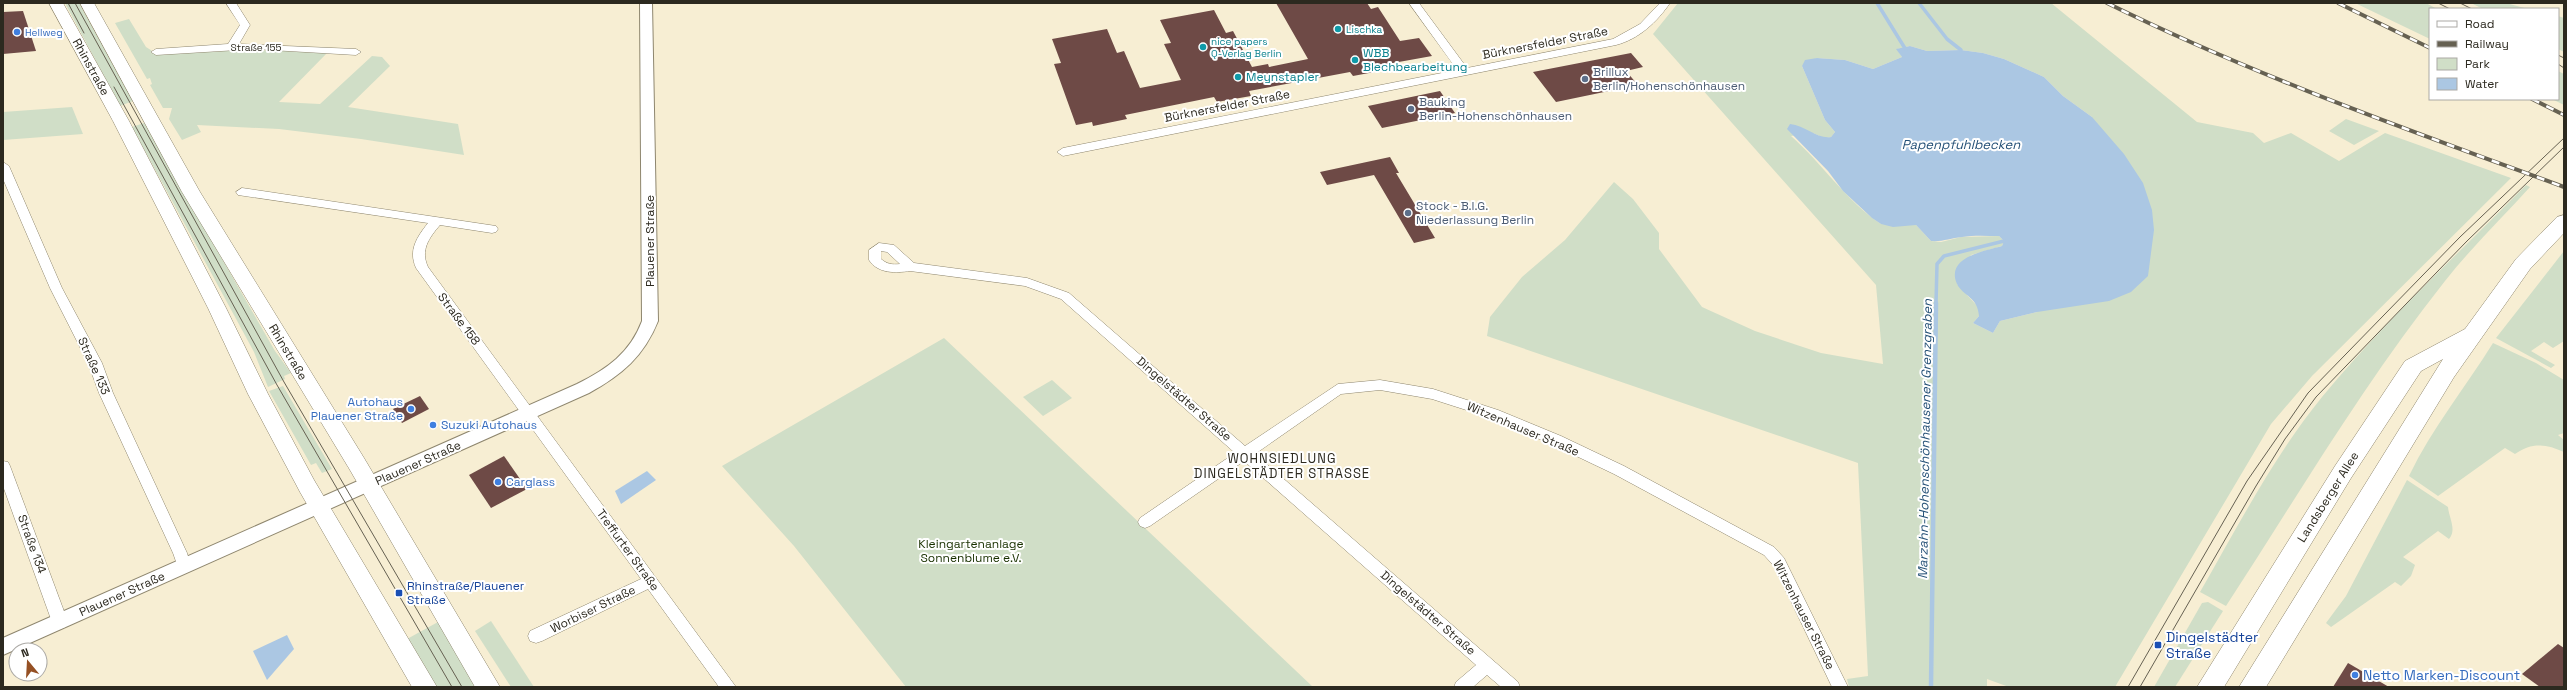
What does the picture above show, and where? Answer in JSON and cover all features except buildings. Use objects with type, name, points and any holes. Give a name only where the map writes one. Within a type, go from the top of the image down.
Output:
[{"type":"main road","name":"Rhinstraße","points":[[56,3],[118,115],[217,308],[258,394],[320,507],[425,687]]},
{"type":"main road","name":"Rhinstraße","points":[[87,3],[191,192],[369,485],[488,687]]},
{"type":"main road","name":"Landsberger Allee","points":[[2252,687],[2392,459],[2471,334],[2523,264],[2564,221]]},
{"type":"main road","name":"Landsberger Allee","points":[[2210,687],[2343,472],[2412,366],[2471,334]]},
{"type":"street","points":[[231,3],[245,25],[232,46]]},
{"type":"street","name":"Plauener Straße","points":[[3,647],[529,413],[590,384],[619,367],[631,356],[647,333],[650,314],[646,3]]},
{"type":"street","points":[[1414,3],[1464,72]]},
{"type":"street","name":"Bürknersfelder Straße","points":[[1063,152],[1616,42],[1637,33],[1648,25],[1664,3]]},
{"type":"street","name":"Straße 155","points":[[156,52],[232,46],[305,47],[356,52]]},
{"type":"street","name":"Straße 133","points":[[3,166],[56,288],[95,363],[106,393],[180,553],[184,566]]},
{"type":"street","points":[[242,192],[492,229]]},
{"type":"street","name":"Straße 158","points":[[437,221],[420,244],[418,262],[529,413]]},
{"type":"street","name":"Dingelstädter Straße","points":[[910,267],[1027,282],[1060,293],[1246,452],[1512,687]]},
{"type":"street","name":"Witzenhauser Straße","points":[[1145,522],[1329,394],[1346,387],[1376,384],[1406,388],[1472,406],[1494,414],[1626,476],[1776,556],[1839,687]]},
{"type":"street","name":"Treffurter Straße","points":[[529,413],[728,687]]},
{"type":"street","name":"Straße 134","points":[[3,466],[60,622]]},
{"type":"street","name":"Worbiser Straße","points":[[536,636],[651,581]]},
{"type":"street","points":[[1462,687],[1487,665]]},
{"type":"green space","points":[[65,3],[79,3],[133,101],[120,106]]},
{"type":"green space","points":[[1678,3],[2051,3],[2197,122],[2253,133],[2264,143],[2291,133],[2339,161],[2385,133],[2511,178],[2312,376],[2271,424],[2115,687],[2009,687],[1987,679],[1987,687],[1849,687],[1847,679],[1868,676],[1858,463],[1487,336],[1490,317],[1522,277],[1565,240],[1614,182],[1633,199],[1659,233],[1659,249],[1702,307],[1755,331],[1821,353],[1883,364],[1876,285],[1653,34]],"holes":[[[1910,46],[1927,51],[1961,50],[1983,53],[2004,59],[2044,77],[2063,96],[2092,117],[2037,312],[2000,321],[1993,333],[1973,323],[1979,316],[1979,308],[1957,284],[1971,255],[2002,246],[2004,241],[1999,236],[1961,237],[1941,242],[1931,241],[1916,225],[1881,224],[1857,205],[1791,136],[1813,133],[1824,138],[1831,137],[1835,132],[1825,120],[1802,66],[1817,58],[1845,60],[1873,69],[1902,57],[1897,49]]]},
{"type":"green space","points":[[2355,3],[2426,3],[2435,8],[2429,8],[2429,39]]},
{"type":"green space","points":[[2471,3],[2506,3],[2524,8],[2481,8]]},
{"type":"green space","points":[[2559,16],[2564,18],[2564,52],[2559,50]]},
{"type":"green space","points":[[129,19],[146,47],[157,54],[247,50],[328,52],[279,102],[320,104],[372,56],[382,57],[390,66],[348,107],[458,124],[464,155],[361,139],[279,129],[197,125],[201,132],[182,140],[169,119],[172,108],[163,108],[150,85],[152,84],[150,78],[147,79],[115,23]]},
{"type":"green space","points":[[2559,72],[2564,74],[2564,105],[2554,100],[2559,100]]},
{"type":"green space","points":[[72,107],[83,134],[3,140],[3,112]]},
{"type":"green space","points":[[2346,119],[2379,131],[2354,145],[2329,131]]},
{"type":"green space","points":[[144,123],[275,351],[291,373],[284,376],[285,379],[268,387],[254,352],[132,127]]},
{"type":"green space","points":[[2526,185],[2530,187],[2445,281],[2387,359],[2332,441],[2226,606],[2200,592],[2272,467],[2322,397],[2370,342]]},
{"type":"green space","points":[[2564,251],[2564,341],[2553,348],[2544,342],[2531,351],[2555,365],[2551,368],[2496,338]]},
{"type":"green space","name":"Kleingartenanlage Sonnenblume e.V.","points":[[944,338],[1313,687],[906,687],[794,546],[722,466]]},
{"type":"green space","points":[[2493,343],[2536,363],[2564,380],[2564,433],[2558,435],[2564,440],[2564,452],[2551,447],[2533,446],[2521,450],[2515,454],[2505,448],[2438,496],[2409,476],[2438,425]]},
{"type":"green space","points":[[1052,380],[1072,398],[1043,416],[1023,397]]},
{"type":"green space","points":[[283,386],[332,469],[322,473],[316,463],[311,465],[269,391]]},
{"type":"green space","points":[[2407,480],[2448,507],[2452,528],[2449,539],[2438,531],[2403,557],[2415,565],[2411,576],[2401,586],[2395,582],[2331,627],[2326,623],[2346,596]]},
{"type":"green space","points":[[2208,602],[2223,611],[2175,687],[2154,687],[2202,603]]},
{"type":"green space","points":[[491,621],[534,687],[511,687],[475,631]]},
{"type":"green space","points":[[438,622],[478,687],[435,687],[407,639]]},
{"type":"water","name":"Papenpfuhlbecken","points":[[1910,46],[1927,51],[1961,50],[1983,53],[2004,59],[2044,77],[2063,96],[2092,117],[2124,154],[2143,183],[2152,210],[2154,230],[2148,276],[2131,292],[2109,301],[2037,312],[2000,321],[1993,333],[1973,323],[1979,316],[1978,310],[1973,301],[1957,284],[1955,275],[1957,267],[1961,261],[1977,253],[2002,246],[2004,241],[1999,236],[1967,236],[1931,241],[1916,225],[1893,227],[1881,224],[1872,218],[1843,191],[1828,171],[1787,129],[1790,124],[1796,125],[1826,137],[1831,137],[1835,132],[1825,120],[1802,66],[1805,60],[1817,58],[1845,60],[1873,69],[1902,57],[1896,49]]},
{"type":"water","points":[[647,471],[656,480],[621,504],[615,491]]},
{"type":"water","points":[[287,635],[294,649],[267,680],[253,651]]},
{"type":"waterway","points":[[1877,3],[1906,50]]},
{"type":"waterway","name":"Marzahn-Hohenschönhausener Grenzgraben","points":[[1919,3],[1947,39],[1961,50]]},
{"type":"waterway","name":"Marzahn-Hohenschönhausener Grenzgraben","points":[[1936,304],[1937,264],[1944,256],[2004,241]]},
{"type":"waterway","name":"Marzahn-Hohenschönhausener Grenzgraben","points":[[1931,687],[1936,303]]},
{"type":"tram line","points":[[68,3],[84,33]]},
{"type":"tram line","points":[[75,3],[284,382],[462,687]]},
{"type":"tram line","points":[[2438,3],[2448,8]]},
{"type":"tram line","points":[[2460,3],[2470,8]]},
{"type":"tram line","points":[[2559,56],[2564,58]]},
{"type":"tram line","points":[[2559,65],[2564,68]]},
{"type":"tram line","points":[[114,87],[277,385],[452,687]]},
{"type":"tram line","points":[[2128,687],[2247,481],[2308,393],[2460,237],[2564,138]]},
{"type":"tram line","points":[[2140,687],[2256,486],[2285,439],[2316,397],[2467,241],[2564,147]]},
{"type":"railway","points":[[2107,3],[2219,55],[2333,101],[2564,187]]},
{"type":"railway","points":[[2338,3],[2429,48]]},
{"type":"railway","points":[[2534,100],[2564,115]]},
{"type":"place","name":"Lischka","points":[[1338,29]]},
{"type":"place","name":"Hellweg","points":[[17,32]]},
{"type":"place","name":"nice papers Q-Verlag Berlin","points":[[1203,47]]},
{"type":"place","name":"WBB Blechbearbeitung","points":[[1355,60]]},
{"type":"place","name":"Meynstapler","points":[[1238,77]]},
{"type":"place","name":"Brillux Berlin/Hohenschönhausen","points":[[1585,79]]},
{"type":"place","name":"Bauking Berlin-Hohenschönhausen","points":[[1411,109]]},
{"type":"place","name":"Stock - B.I.G. Niederlassung Berlin","points":[[1408,213]]},
{"type":"place","name":"Autohaus Plauener Straße","points":[[411,409]]},
{"type":"place","name":"Suzuki Autohaus","points":[[433,425]]},
{"type":"place","name":"Carglass","points":[[498,482]]},
{"type":"place","name":"Rhinstraße/Plauener Straße","points":[[399,593]]},
{"type":"place","name":"Dingelstädter Straße","points":[[2158,645]]},
{"type":"place","name":"Netto Marken-Discount","points":[[2355,675]]},
{"type":"district","name":"WOHNSIEDLUNG DINGELSTÄDTER STRASSE","points":[[1282,466]]}]
